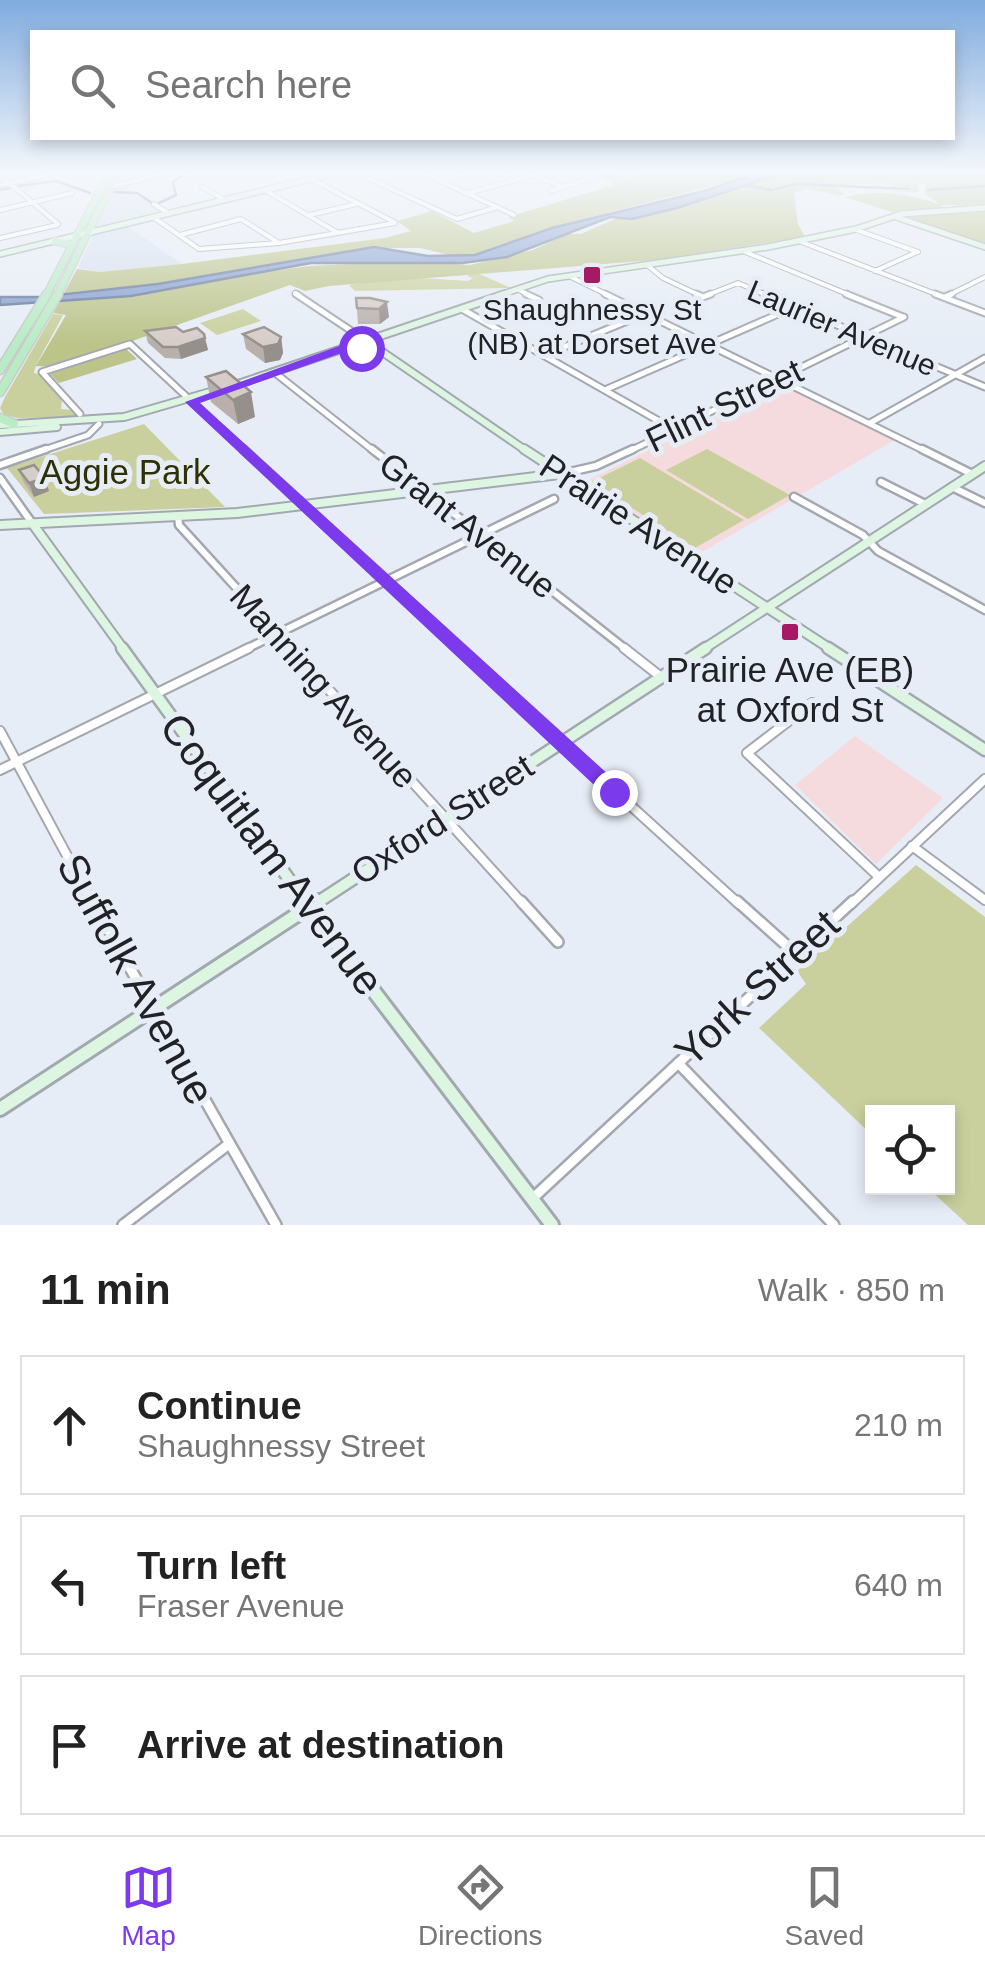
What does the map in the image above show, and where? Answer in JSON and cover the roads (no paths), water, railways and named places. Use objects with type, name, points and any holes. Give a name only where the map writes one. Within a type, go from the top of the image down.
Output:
[{"type":"main road","points":[[0,370],[39,310],[80,230]]},
{"type":"main road","points":[[0,254],[77,236],[86,230]]},
{"type":"main road","points":[[0,392],[50,309],[87,230]]},
{"type":"main road","points":[[0,425],[99,424],[140,418],[517,289],[568,276],[743,251],[849,230]]},
{"type":"main road","points":[[936,230],[985,247]]},
{"type":"main road","points":[[55,241],[73,245]]},
{"type":"main road","name":"Prairie Avenue","points":[[365,340],[560,474],[985,750]]},
{"type":"main road","points":[[346,347],[380,350]]},
{"type":"main road","points":[[0,425],[114,418],[190,401]]},
{"type":"main road","name":"Oxford Street","points":[[0,1108],[985,466]]},
{"type":"main road","name":"Flint Street","points":[[0,525],[302,505],[560,474]]},
{"type":"main road","name":"Coquitlam Avenue","points":[[32,523],[308,905],[552,1225]]},
{"type":"street","points":[[0,238],[32,230]]},
{"type":"street","points":[[171,230],[199,249],[359,230]]},
{"type":"street","points":[[179,236],[200,230]]},
{"type":"street","points":[[259,230],[279,242]]},
{"type":"street","points":[[333,230],[339,234]]},
{"type":"street","points":[[857,230],[918,252],[875,271]]},
{"type":"street","points":[[798,241],[985,313]]},
{"type":"street","name":"Flint Street","points":[[560,474],[596,466],[904,317],[743,251]]},
{"type":"street","name":"Laurier Avenue","points":[[648,265],[662,278],[702,296],[738,282],[985,387]]},
{"type":"street","points":[[568,276],[972,474]]},
{"type":"street","points":[[944,297],[985,277]]},
{"type":"street","points":[[517,289],[539,300]]},
{"type":"street","name":"Prairie Avenue","points":[[296,293],[365,340]]},
{"type":"street","points":[[606,390],[794,306]]},
{"type":"street","points":[[461,308],[674,429]]},
{"type":"street","points":[[545,355],[645,314]]},
{"type":"street","points":[[80,414],[42,372],[130,344],[559,743],[795,953]]},
{"type":"street","points":[[869,424],[985,358]]},
{"type":"street","name":"Grant Avenue","points":[[274,372],[661,678]]},
{"type":"street","points":[[0,465],[88,436],[99,424]]},
{"type":"street","name":"Coquitlam Avenue","points":[[0,478],[32,523]]},
{"type":"street","points":[[880,482],[925,504]]},
{"type":"street","points":[[952,487],[985,503]]},
{"type":"street","points":[[794,497],[870,542],[878,551],[985,610]]},
{"type":"street","points":[[0,770],[554,499]]},
{"type":"street","name":"Manning Avenue","points":[[178,516],[179,525],[558,942]]},
{"type":"street","points":[[812,704],[748,752],[878,876]]},
{"type":"street","name":"Suffolk Avenue","points":[[0,731],[151,1010],[276,1225]]},
{"type":"street","name":"York Street","points":[[532,1199],[985,779]]},
{"type":"street","points":[[912,846],[985,900]]},
{"type":"street","points":[[678,1062],[834,1225]]},
{"type":"street","points":[[123,1225],[229,1144]]},
{"type":"water","points":[[546,230],[576,230],[507,257],[462,263],[311,263],[131,296],[0,305],[0,297],[39,297],[158,284],[374,247],[428,256],[475,255]]},
{"type":"place","name":"Shaughnessy St (NB) at Dorset Ave","points":[[592,275]]},
{"type":"place","name":"Prairie Ave (EB) at Oxford St","points":[[790,632]]},
{"type":"park label","name":"Aggie Park","points":[[125,471]]}]
